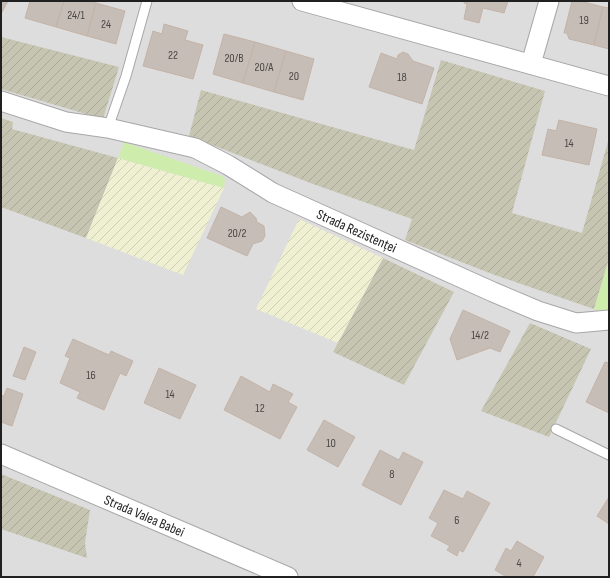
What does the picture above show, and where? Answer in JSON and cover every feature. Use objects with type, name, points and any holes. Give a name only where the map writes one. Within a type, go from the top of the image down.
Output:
[{"type":"street","points":[[302,1],[609,86]]},
{"type":"street","points":[[531,64],[550,1]]},
{"type":"street","name":"Strada Rezistenței","points":[[1,101],[66,122],[108,128],[195,148],[228,165],[274,193],[538,311],[576,323],[609,320]]},
{"type":"street","name":"Strada Valea Babei","points":[[1,454],[288,577]]},
{"type":"lane","points":[[108,128],[126,76],[147,1]]},
{"type":"lane","points":[[556,429],[609,455]]},
{"type":"shaded area","points":[[1,1],[609,1],[609,577],[1,577]]},
{"type":"shaded area","points":[[1,37],[119,67],[103,119],[1,89]]},
{"type":"shaded area","points":[[441,60],[545,91],[512,213],[582,233],[609,138],[609,259],[594,309],[492,274],[405,240],[412,219],[313,184],[189,136],[201,90],[414,150]]},
{"type":"shaded area","points":[[1,118],[13,122],[12,129],[118,158],[86,238],[1,207]]},
{"type":"shaded area","points":[[118,158],[224,188],[183,275],[86,238]]},
{"type":"shaded area","points":[[299,219],[383,258],[338,343],[256,309]]},
{"type":"shaded area","points":[[383,258],[454,292],[404,385],[333,352]]},
{"type":"shaded area","points":[[530,323],[591,349],[549,437],[481,411]]},
{"type":"shaded area","points":[[1,474],[90,510],[85,543],[87,558],[1,529]]},
{"type":"green space","points":[[124,142],[222,176],[225,180],[224,188],[118,158]]},
{"type":"green space","points":[[609,259],[609,313],[594,309]]},
{"type":"building","points":[[1,1],[8,1],[1,14]]},
{"type":"building","points":[[30,1],[64,1],[56,27],[25,18]]},
{"type":"building","points":[[64,1],[90,1],[96,3],[87,36],[56,27]]},
{"type":"building","points":[[464,1],[508,1],[504,13],[483,8],[479,23],[464,19],[467,4],[464,3]]},
{"type":"building","points":[[572,1],[580,1],[603,7],[594,45],[569,39],[567,33],[564,33]]},
{"type":"building","points":[[96,3],[125,11],[116,44],[87,36]]},
{"type":"building","points":[[603,7],[609,8],[609,49],[594,45]]},
{"type":"building","points":[[164,24],[188,31],[185,40],[203,45],[193,79],[143,66],[153,31],[162,34]]},
{"type":"building","points":[[224,34],[255,42],[243,83],[213,74]]},
{"type":"building","points":[[255,42],[286,51],[274,92],[243,83]]},
{"type":"building","points":[[286,51],[314,59],[303,100],[274,92]]},
{"type":"building","points":[[403,52],[408,54],[413,61],[434,68],[422,104],[369,87],[381,53],[397,59],[398,55]]},
{"type":"building","points":[[559,120],[597,129],[589,165],[542,155],[548,129],[556,131]]},
{"type":"building","points":[[221,207],[242,217],[250,212],[256,218],[257,222],[264,226],[265,236],[262,241],[253,244],[247,256],[207,238]]},
{"type":"building","points":[[463,310],[510,331],[500,352],[490,348],[457,360],[450,339]]},
{"type":"building","points":[[73,339],[109,355],[111,351],[133,361],[126,376],[120,373],[104,410],[77,398],[80,392],[60,383],[70,358],[65,356]]},
{"type":"building","points":[[24,347],[36,352],[25,380],[13,376]]},
{"type":"building","points":[[605,362],[609,363],[609,413],[586,402]]},
{"type":"building","points":[[159,368],[196,385],[180,419],[144,403]]},
{"type":"building","points":[[241,376],[270,392],[273,384],[293,394],[288,402],[297,407],[280,439],[224,410]]},
{"type":"building","points":[[7,388],[23,394],[12,426],[1,422],[1,395],[4,396]]},
{"type":"building","points":[[324,420],[355,437],[338,467],[307,450]]},
{"type":"building","points":[[380,450],[399,460],[403,452],[423,462],[401,505],[362,485]]},
{"type":"building","points":[[444,490],[463,499],[467,491],[490,503],[463,552],[459,550],[457,556],[447,550],[450,546],[431,536],[438,523],[429,518]]},
{"type":"building","points":[[609,497],[609,524],[597,516]]},
{"type":"building","points":[[517,541],[544,557],[533,577],[507,577],[495,570],[506,548],[511,551]]}]
